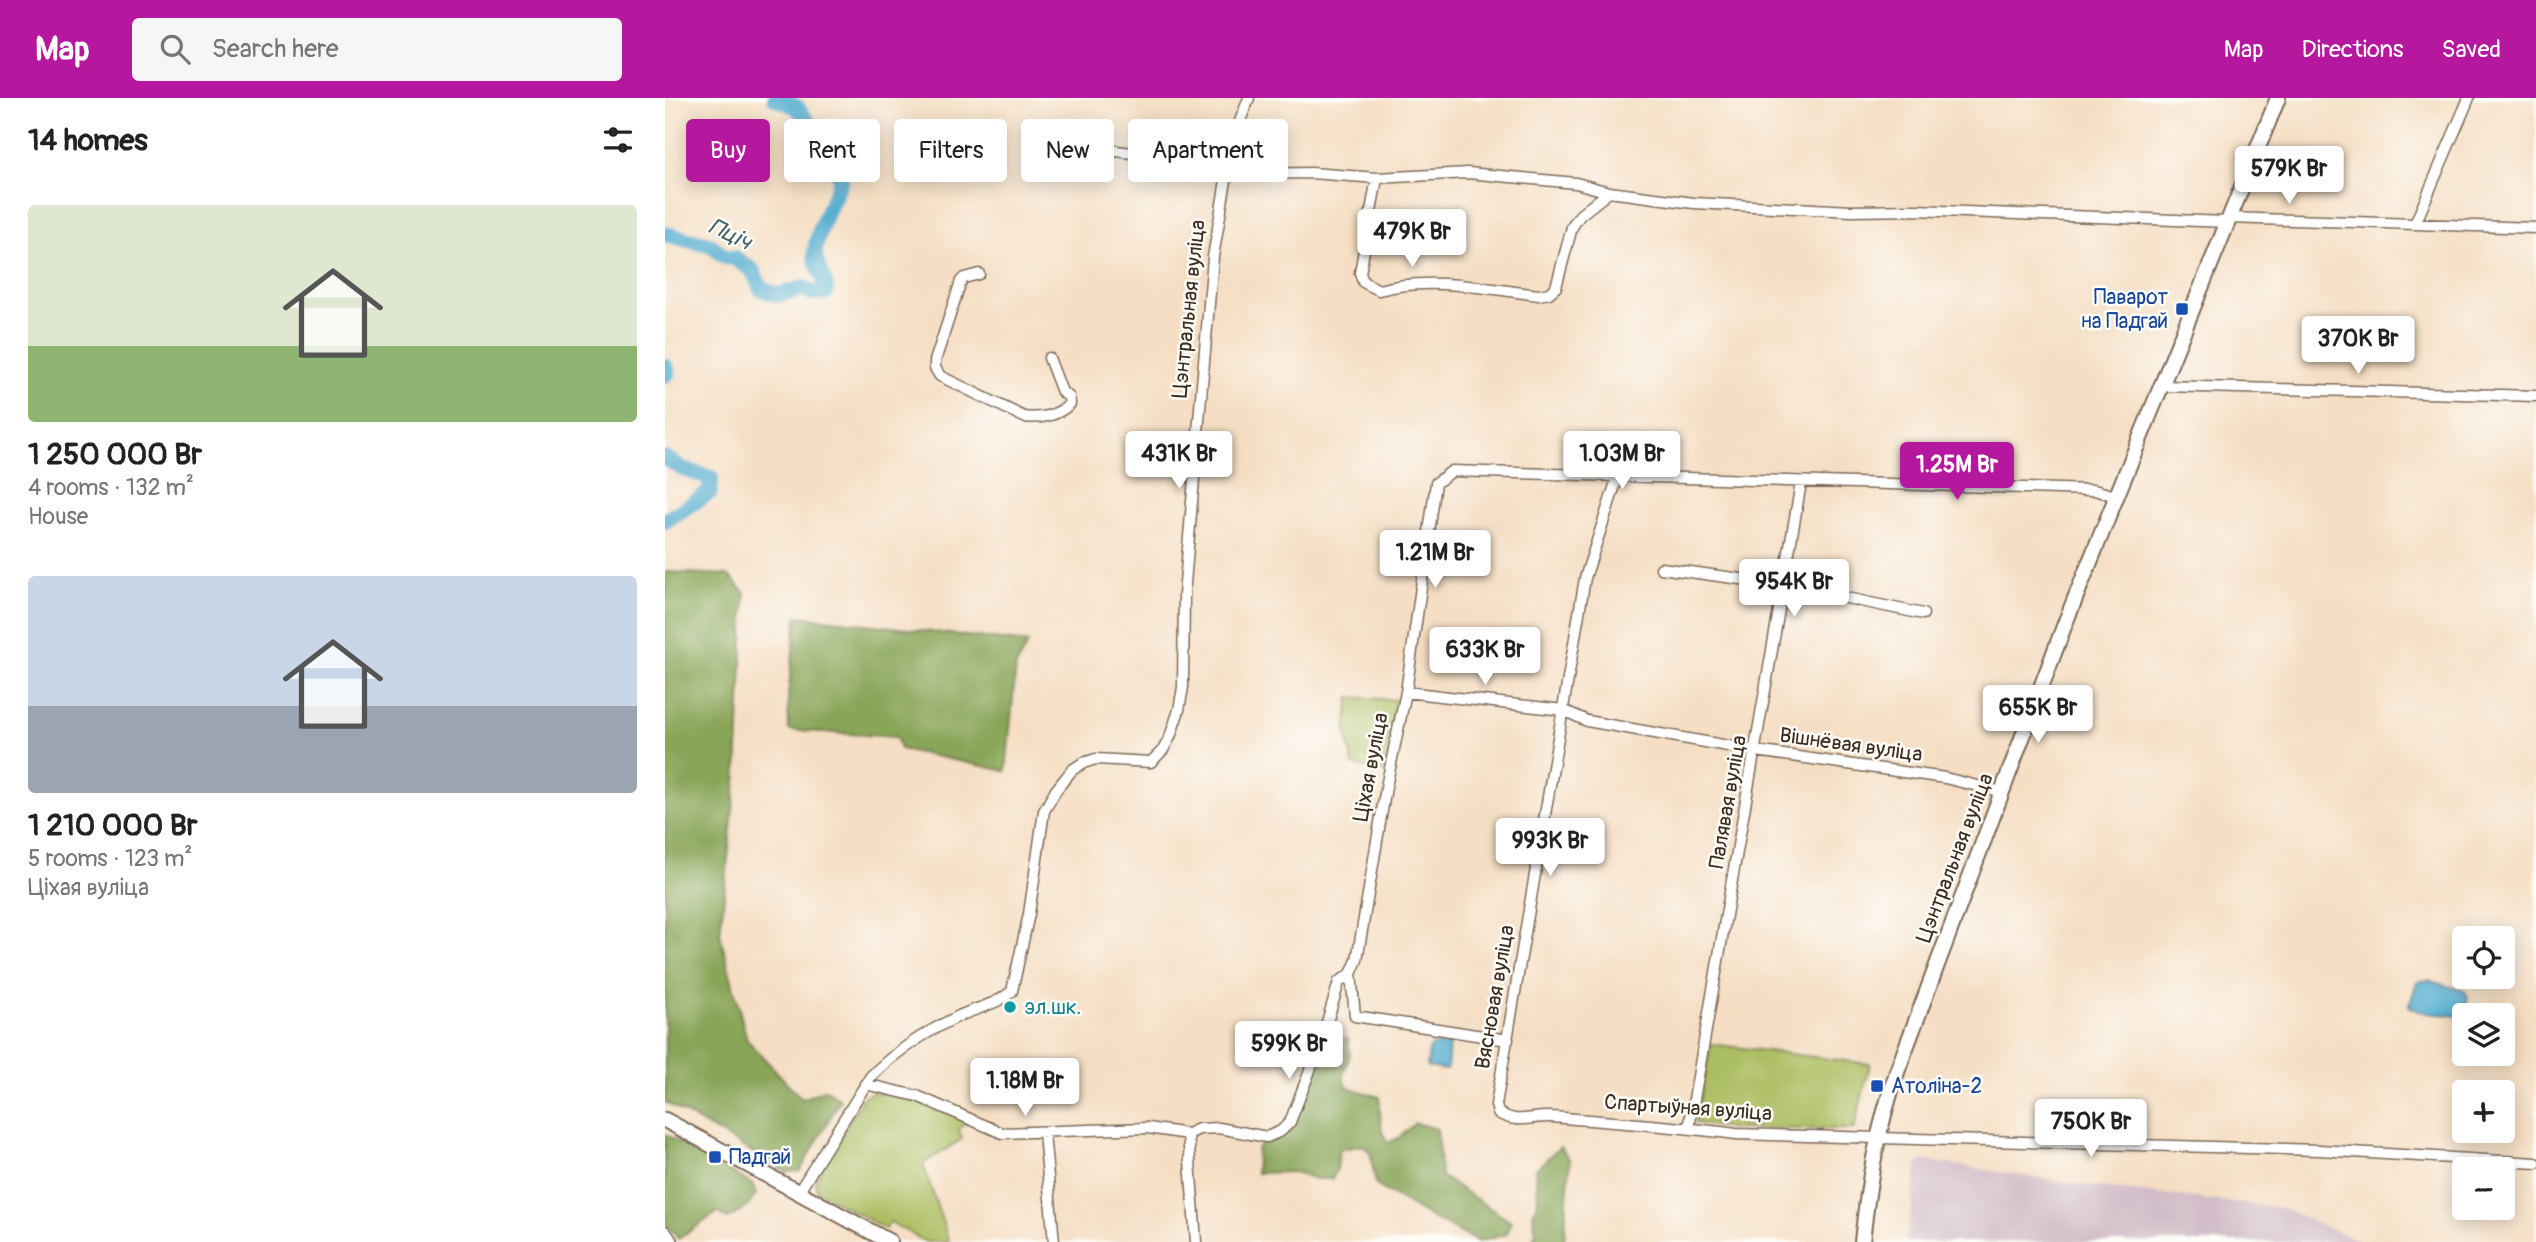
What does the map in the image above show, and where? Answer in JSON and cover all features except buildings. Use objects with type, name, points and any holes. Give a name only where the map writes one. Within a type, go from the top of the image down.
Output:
[{"type":"street","name":"Цэнтральная вуліца","points":[[1241,119],[1249,98]]},
{"type":"street","name":"Цэнтральная вуліца","points":[[1862,1242],[1869,1175],[1898,1069],[2116,496],[2278,98]]},
{"type":"street","points":[[2415,225],[2469,98]]},
{"type":"street","points":[[1288,173],[1377,178],[1468,173],[1576,183],[1609,192],[1694,203],[1825,210],[2536,228]]},
{"type":"street","points":[[1377,178],[1360,274],[1363,282],[1379,290],[1398,284],[1457,286],[1539,295],[1549,293],[1556,287],[1572,227],[1580,215],[1609,192]]},
{"type":"street","name":"Цэнтральная вуліца","points":[[868,1080],[886,1061],[914,1041],[957,1017],[1000,1000],[1012,991],[1031,903],[1044,811],[1056,790],[1072,770],[1096,759],[1151,762],[1163,750],[1174,728],[1183,687],[1184,595],[1212,275],[1218,221],[1226,182]]},
{"type":"street","points":[[979,274],[961,281],[936,361],[935,368],[940,376],[1024,416],[1038,418],[1060,412],[1070,404],[1049,358]]},
{"type":"street","points":[[2162,386],[2536,396]]},
{"type":"street","name":"Ціхая вуліца","points":[[1351,974],[1357,960],[1385,787],[1406,692],[1436,483],[1452,471],[1618,476]]},
{"type":"street","points":[[1618,476],[2094,490],[2116,496]]},
{"type":"street","name":"Вясновая вуліца","points":[[1498,1113],[1496,1105],[1585,578],[1618,476]]},
{"type":"street","name":"Палявая вуліца","points":[[1689,1128],[1801,483]]},
{"type":"street","points":[[1661,568],[1784,585],[1923,614]]},
{"type":"street","name":"Вішнёвая вуліца","points":[[1406,692],[1563,710],[1587,721],[1756,751],[1945,778],[2002,792]]},
{"type":"street","points":[[798,1193],[868,1080],[917,1096],[1002,1133],[1149,1128],[1188,1134],[1199,1129],[1219,1128],[1267,1137],[1281,1131],[1290,1122],[1321,1042],[1339,982],[1351,974],[1355,1016],[1508,1040]]},
{"type":"street","name":"Спартыўная вуліца","points":[[1498,1113],[1512,1121],[1541,1117],[1735,1134],[2319,1150],[2536,1163]]},
{"type":"street","points":[[665,1120],[890,1242]]},
{"type":"street","points":[[1044,1133],[1054,1242]]},
{"type":"street","points":[[1188,1134],[1196,1242]]},
{"type":"street","points":[[665,1231],[673,1242]]},
{"type":"shaded area","points":[[1923,1160],[2083,1185],[2283,1208],[2361,1242],[1906,1242],[1918,1163]]},
{"type":"green space","points":[[665,572],[728,575],[745,593],[737,772],[720,934],[747,1040],[802,1099],[826,1089],[840,1100],[800,1171],[787,1172],[665,1102]]},
{"type":"green space","points":[[797,616],[1028,643],[1016,666],[1006,771],[900,749],[896,737],[789,730],[788,696]]},
{"type":"green space","points":[[1350,697],[1396,700],[1383,772],[1353,765],[1346,731]]},
{"type":"green space","points":[[1348,1038],[1350,1055],[1343,1076],[1347,1087],[1380,1097],[1382,1127],[1388,1143],[1399,1138],[1415,1123],[1437,1129],[1441,1176],[1511,1222],[1507,1234],[1478,1242],[1376,1185],[1370,1152],[1362,1145],[1339,1150],[1337,1169],[1332,1179],[1316,1179],[1294,1172],[1256,1173],[1257,1148],[1266,1141],[1276,1140],[1288,1129],[1322,1047]]},
{"type":"green space","points":[[1711,1044],[1870,1064],[1854,1129],[1734,1129],[1695,1123]]},
{"type":"green space","points":[[874,1092],[911,1099],[967,1121],[959,1129],[962,1139],[923,1164],[949,1242],[926,1242],[890,1222],[885,1229],[817,1191],[815,1181],[864,1096]]},
{"type":"green space","points":[[665,1134],[753,1185],[756,1194],[748,1206],[728,1219],[718,1212],[678,1239],[665,1222]]},
{"type":"green space","points":[[1560,1147],[1570,1160],[1564,1242],[1532,1242],[1536,1233],[1533,1215],[1538,1200],[1535,1170]]},
{"type":"water","points":[[2428,980],[2465,991],[2467,1003],[2452,1003],[2452,1015],[2418,1011],[2409,1006],[2417,982]]},
{"type":"water","points":[[1449,1043],[1447,1070],[1427,1067],[1429,1050],[1432,1046]]},
{"type":"waterway","name":"Пціч","points":[[665,234],[712,246],[725,257],[735,258],[753,271],[761,289],[778,295],[804,288],[812,293],[826,292],[815,255],[816,246],[841,180],[828,150],[797,107],[775,98]]},
{"type":"waterway","name":"Пціч","points":[[665,366],[668,372],[665,375]]},
{"type":"waterway","name":"Пціч","points":[[665,458],[683,469],[711,478],[710,492],[665,521]]},
{"type":"place","name":"Паварот на Падгай","points":[[2182,309]]},
{"type":"place","name":"эл.шк.","points":[[1010,1007]]},
{"type":"place","name":"Атоліна-2","points":[[1877,1086]]},
{"type":"place","name":"Падгай","points":[[715,1157]]}]
